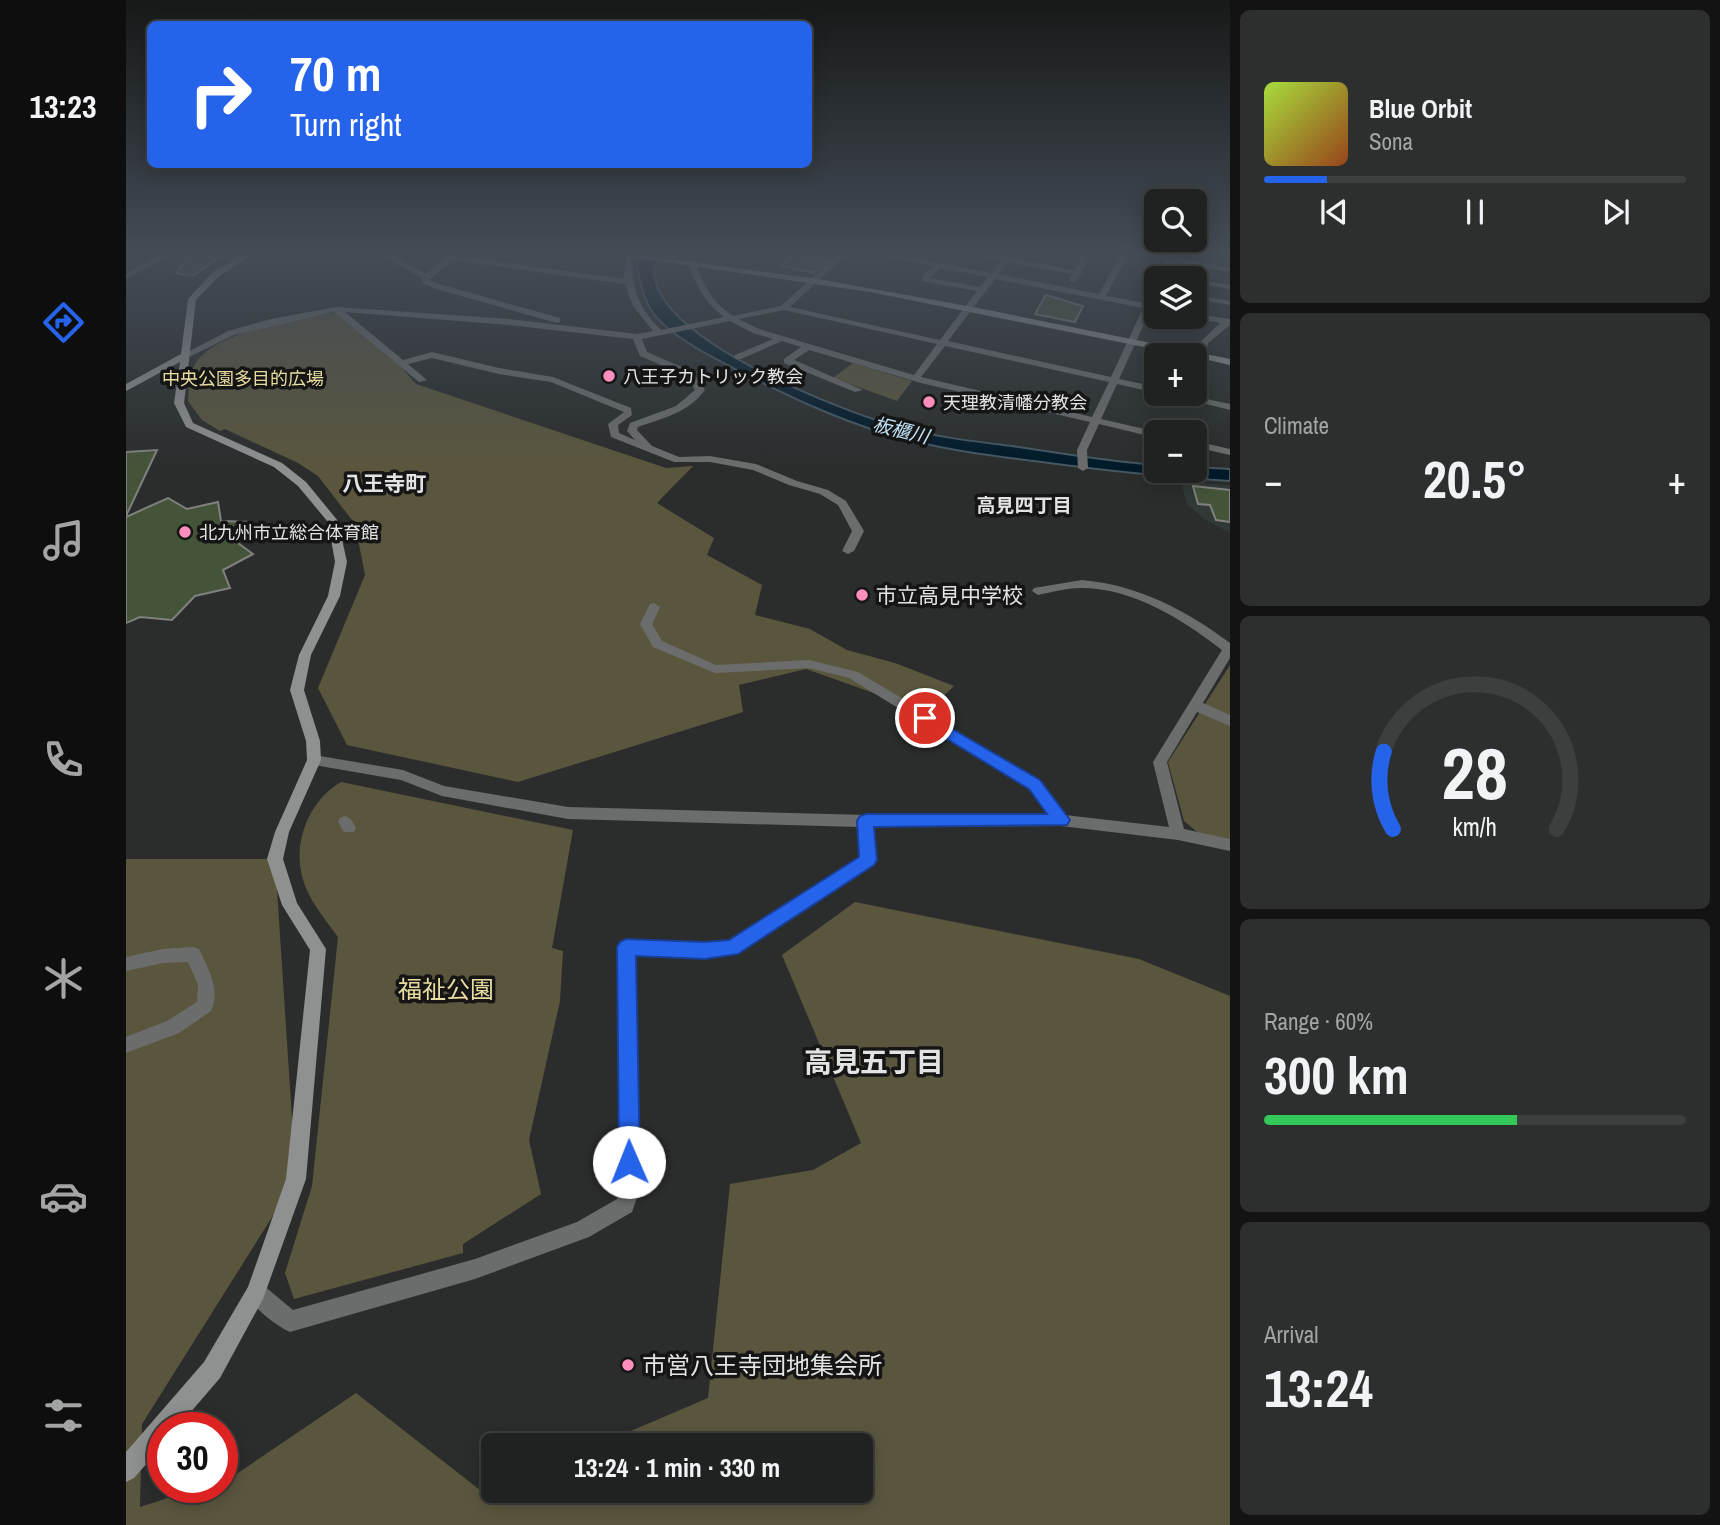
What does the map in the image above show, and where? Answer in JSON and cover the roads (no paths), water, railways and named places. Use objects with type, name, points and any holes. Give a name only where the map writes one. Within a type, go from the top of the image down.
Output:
[{"type":"street","points":[[126,1470],[212,1370],[256,1292],[296,1179],[318,948],[290,905],[275,859],[286,825],[314,760],[313,741],[297,690],[305,655],[334,596],[341,562],[333,522],[302,484],[278,465],[189,425],[179,403],[189,324]]},
{"type":"street","points":[[126,388],[231,333],[264,324]]},
{"type":"street","points":[[356,324],[422,380]]},
{"type":"street","points":[[525,324],[637,337],[705,324]]},
{"type":"street","points":[[565,324],[602,335]]},
{"type":"street","points":[[653,324],[661,333]]},
{"type":"street","points":[[741,324],[807,347],[846,366],[916,378],[1144,432]]},
{"type":"street","points":[[855,324],[1144,387]]},
{"type":"street","points":[[916,378],[956,324]]},
{"type":"street","points":[[1046,324],[1144,345]]},
{"type":"street","points":[[1083,468],[1082,450],[1138,324]]},
{"type":"street","points":[[1205,343],[1226,324]]},
{"type":"street","points":[[637,337],[643,354],[690,374],[700,390],[696,397],[685,405],[633,425],[632,431],[653,451]]},
{"type":"street","points":[[738,358],[780,339]]},
{"type":"street","points":[[807,347],[787,361],[858,390]]},
{"type":"street","points":[[403,363],[432,355],[499,372],[553,380],[628,410],[629,413],[613,424],[614,435],[678,460],[710,459],[756,467],[793,483],[824,492],[842,502],[858,531],[848,551]]},
{"type":"street","points":[[1207,357],[1230,362]]},
{"type":"street","points":[[828,378],[846,366]]},
{"type":"street","points":[[1207,402],[1230,407]]},
{"type":"street","points":[[1207,447],[1230,452]]},
{"type":"street","points":[[1038,591],[1081,584],[1134,594],[1207,631],[1230,649],[1160,762],[1178,834]]},
{"type":"street","points":[[654,607],[646,624],[657,644],[715,669],[808,664],[853,675],[1034,785],[1061,820]]},
{"type":"street","points":[[1197,706],[1230,721]]},
{"type":"street","points":[[314,760],[403,775],[442,791],[568,813],[866,821],[1061,820],[1178,834],[1230,845]]},
{"type":"street","points":[[256,1292],[290,1321],[475,1269],[582,1230],[625,1205],[630,1189],[626,947],[705,950],[732,948],[868,860],[866,821]]},
{"type":"street","points":[[126,964],[163,956],[193,954],[205,985],[205,1006],[173,1027],[126,1045]]},
{"type":"water","name":"板櫃川","points":[[664,324],[688,324],[714,345],[755,368],[799,390],[877,420],[961,439],[1144,464],[1144,473],[974,453],[891,435],[804,402],[694,346]]},
{"type":"water","points":[[1207,468],[1230,469],[1230,481],[1207,479]]},
{"type":"place","name":"八王子カトリック教会","points":[[609,376]]},
{"type":"place","name":"天理教清幡分教会","points":[[929,402]]},
{"type":"place","name":"北九州市立総合体育館","points":[[185,532]]},
{"type":"place","name":"市立高見中学校","points":[[862,595]]},
{"type":"place","name":"市営八王寺団地集会所","points":[[628,1365]]},
{"type":"district","name":"八王寺町","points":[[384,483]]},
{"type":"district","name":"高見四丁目","points":[[1024,505]]},
{"type":"district","name":"高見五丁目","points":[[874,1062]]},
{"type":"park label","name":"中央公園多目的広場","points":[[243,378]]},
{"type":"park label","name":"福祉公園","points":[[446,989]]}]
